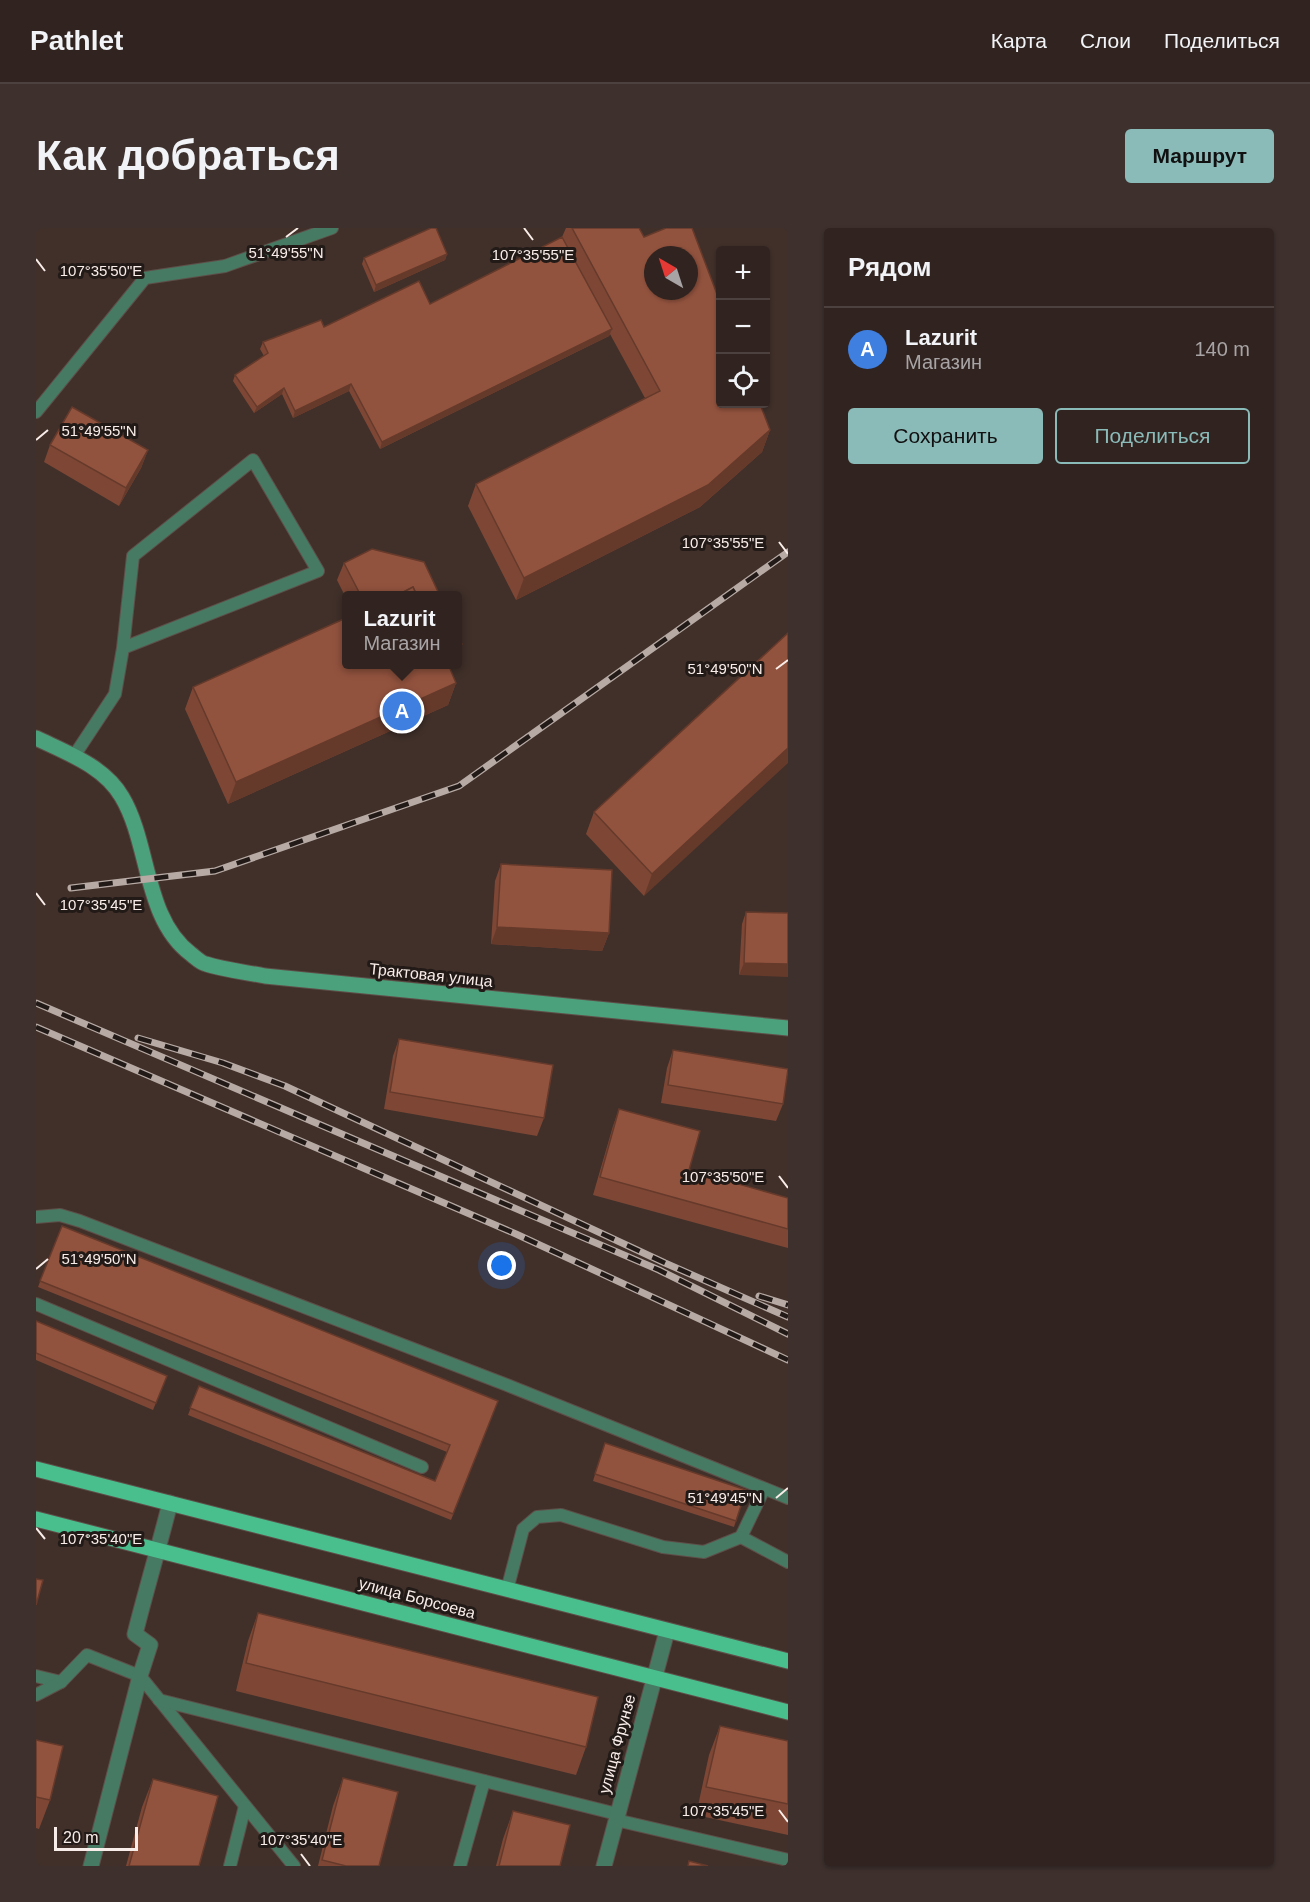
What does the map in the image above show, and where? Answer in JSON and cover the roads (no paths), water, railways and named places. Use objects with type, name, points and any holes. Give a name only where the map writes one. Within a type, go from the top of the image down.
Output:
[{"type":"main road","name":"Трактовая улица","points":[[36,738],[74,756],[104,775],[121,796],[133,821],[158,908],[180,946],[204,964],[265,976],[788,1029]]},
{"type":"main road","name":"улица Борсоева","points":[[36,1469],[788,1661]]},
{"type":"main road","name":"улица Борсоева","points":[[36,1519],[788,1712]]},
{"type":"street","points":[[91,1866],[150,1645],[135,1634],[170,1503]]},
{"type":"street","name":"улица Фрунзе","points":[[604,1866],[667,1631]]},
{"type":"lane","points":[[36,412],[145,278],[225,266],[332,228]]},
{"type":"lane","points":[[74,756],[115,694],[123,648],[133,556],[253,460],[318,571],[123,648]]},
{"type":"lane","points":[[36,1217],[60,1215],[80,1221],[507,1385],[788,1498]]},
{"type":"lane","points":[[36,1304],[422,1467]]},
{"type":"lane","points":[[507,1590],[523,1529],[537,1517],[561,1515],[663,1547],[704,1552],[741,1537],[764,1489]]},
{"type":"lane","points":[[741,1537],[788,1562]]},
{"type":"lane","points":[[36,1695],[61,1682],[87,1654],[140,1676],[294,1866]]},
{"type":"lane","points":[[36,1676],[61,1682]]},
{"type":"lane","points":[[159,1700],[484,1780],[782,1862]]},
{"type":"lane","points":[[460,1866],[484,1780]]},
{"type":"lane","points":[[230,1866],[245,1806]]},
{"type":"railway","points":[[71,888],[215,871],[459,786],[788,552]]},
{"type":"railway","points":[[36,1003],[659,1270],[788,1334]]},
{"type":"railway","points":[[36,1027],[516,1234],[788,1360]]},
{"type":"railway","points":[[138,1038],[223,1063],[285,1086],[665,1263],[788,1317]]},
{"type":"railway","points":[[759,1296],[788,1305]]},
{"type":"place","name":"Lazurit","points":[[402,711]]}]
